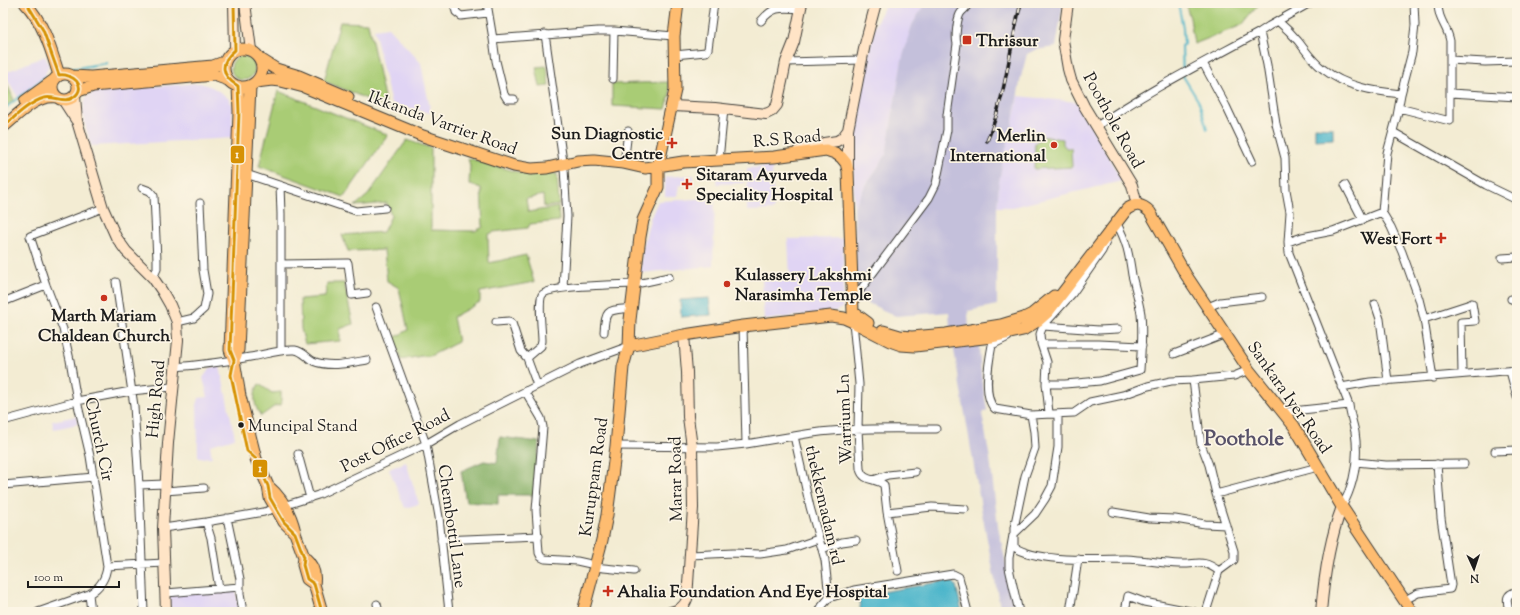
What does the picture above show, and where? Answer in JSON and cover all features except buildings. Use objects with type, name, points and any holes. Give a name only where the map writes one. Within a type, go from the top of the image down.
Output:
[{"type":"main road","name":"Kuruppam Road","points":[[583,612],[607,515],[616,446],[623,367],[629,346],[634,284],[642,226],[658,187],[658,167],[675,90],[674,36],[678,3]]},
{"type":"main road","points":[[28,4],[43,30],[57,78],[52,87],[60,98]]},
{"type":"main road","points":[[3,118],[57,78],[66,74],[91,77],[213,66],[224,62],[230,53],[235,50],[245,48],[251,50],[260,59],[262,71],[260,78],[253,84],[238,86],[228,80],[214,75],[93,86],[76,94],[70,99],[50,96],[34,102],[3,127]]},
{"type":"main road","name":"Ikkanda Varrier Road","points":[[260,59],[276,69],[298,76],[426,130],[491,153],[516,160],[532,162],[594,160],[623,163],[639,168],[658,167]]},
{"type":"main road","points":[[224,62],[225,74],[228,80]]},
{"type":"main road","points":[[73,76],[78,83],[76,94]]},
{"type":"main road","name":"Ikkanda Varrier Road","points":[[253,84],[272,80],[304,87],[423,136],[514,166],[531,169],[562,162],[577,155],[593,153],[625,156],[658,167]]},
{"type":"main road","points":[[234,360],[238,350],[246,174],[253,84]]},
{"type":"main road","points":[[238,86],[239,112],[230,350],[234,360],[240,396],[256,459],[268,486],[270,498],[281,507],[284,522],[295,533],[304,557],[303,565],[307,579],[314,584],[322,612]]},
{"type":"main road","name":"R.S Road","points":[[658,167],[683,162],[785,156],[823,150],[829,151],[841,157],[846,163],[848,171]]},
{"type":"main road","points":[[848,171],[853,312]]},
{"type":"main road","points":[[945,339],[982,339],[1023,330],[1039,320],[1048,312],[1126,209],[1137,205]]},
{"type":"main road","name":"Sankara Iyer Road","points":[[1137,205],[1144,207],[1150,212],[1186,275],[1250,370],[1294,426],[1342,507],[1412,612]]},
{"type":"main road","points":[[629,346],[684,335],[743,326],[831,316],[842,314],[849,310],[890,341],[901,345],[915,346],[945,339],[970,330],[1001,325],[1024,318],[1043,306],[1072,280]]},
{"type":"main road","points":[[831,316],[844,318],[853,312]]},
{"type":"street","points":[[234,3],[235,50]]},
{"type":"street","points":[[245,3],[251,50]]},
{"type":"street","points":[[454,3],[456,12],[461,16],[488,13]]},
{"type":"street","points":[[487,3],[496,61],[504,94],[507,99],[514,99]]},
{"type":"street","points":[[674,55],[706,52],[709,44],[714,3]]},
{"type":"street","points":[[853,312],[861,289],[929,198],[936,184],[947,130],[946,115],[957,44],[955,38],[960,14],[967,7],[968,3]]},
{"type":"street","name":"Poothole Road","points":[[1068,3],[1063,40],[1071,80],[1084,106],[1132,185],[1137,205]]},
{"type":"street","points":[[1097,126],[1114,114],[1183,73],[1279,22],[1310,3]]},
{"type":"street","points":[[1414,3],[1415,25],[1412,52],[1387,153],[1382,212],[1391,227],[1402,252],[1419,299],[1424,319],[1433,378]]},
{"type":"street","points":[[1399,108],[1450,121],[1450,60],[1448,34],[1439,18],[1438,3]]},
{"type":"street","points":[[848,171],[848,130],[862,60],[877,5]]},
{"type":"street","points":[[672,106],[724,109],[766,114],[772,111],[778,105],[786,62],[794,42],[801,6],[774,10],[768,13],[761,21]]},
{"type":"street","points":[[1279,22],[1323,70],[1346,83],[1363,89],[1401,94]]},
{"type":"street","points":[[493,39],[545,34],[614,31],[674,36]]},
{"type":"street","points":[[613,80],[614,31]]},
{"type":"street","points":[[1260,32],[1267,65],[1276,124],[1285,158],[1286,190],[1290,212],[1288,242],[1289,252],[1349,405],[1358,453],[1350,493],[1342,507],[1330,547],[1324,580],[1321,612]]},
{"type":"street","points":[[545,34],[562,162],[567,216],[563,288]]},
{"type":"street","points":[[786,62],[862,60]]},
{"type":"street","points":[[1450,60],[1517,62]]},
{"type":"street","points":[[1203,63],[1226,106],[1252,161]]},
{"type":"street","points":[[1450,93],[1517,97]]},
{"type":"street","name":"High Road","points":[[76,94],[77,122],[102,208],[116,237],[126,251],[153,278],[170,305],[177,322],[178,340],[172,387],[163,528],[166,612]]},
{"type":"street","points":[[60,98],[77,122]]},
{"type":"street","points":[[719,160],[724,109]]},
{"type":"street","points":[[785,156],[813,146],[837,141],[842,138],[848,130]]},
{"type":"street","points":[[625,156],[628,131]]},
{"type":"street","points":[[1393,132],[1486,185],[1517,200]]},
{"type":"street","points":[[246,174],[356,211],[385,208]]},
{"type":"street","points":[[280,185],[281,351]]},
{"type":"street","points":[[1345,185],[1363,220]]},
{"type":"street","points":[[142,188],[150,191],[154,196],[157,264],[153,278]]},
{"type":"street","points":[[177,322],[194,318],[204,310],[207,294],[203,270],[200,203]]},
{"type":"street","name":"Church Cir","points":[[38,612],[53,609],[89,594],[100,585],[106,574],[107,566],[94,477],[63,329],[46,285],[30,236],[102,208]]},
{"type":"street","points":[[1288,242],[1302,237],[1333,231],[1382,212]]},
{"type":"street","points":[[1046,384],[1065,384],[1100,380],[1140,370],[1142,346],[1141,315],[1132,274],[1130,256],[1124,236],[1113,225],[1102,251],[1072,294],[1044,326],[1040,334],[1046,362],[1046,384],[1049,413]]},
{"type":"street","points":[[1502,258],[1517,258]]},
{"type":"street","points":[[281,264],[348,263],[352,295],[367,293]]},
{"type":"street","points":[[527,358],[541,346],[540,302],[543,294],[548,291],[563,288],[634,284],[669,277]]},
{"type":"street","points":[[116,282],[134,406],[144,612]]},
{"type":"street","points":[[3,302],[46,285]]},
{"type":"street","points":[[1208,307],[1220,302],[1262,296]]},
{"type":"street","points":[[1424,319],[1471,303],[1475,321],[1461,322],[1462,374]]},
{"type":"street","points":[[1375,304],[1380,319],[1388,381]]},
{"type":"street","name":"Chembottil Lane","points":[[376,307],[426,444],[439,517],[449,612]]},
{"type":"street","points":[[604,332],[604,318],[607,313],[610,311],[632,308]]},
{"type":"street","name":"Warrium Ln","points":[[853,312],[859,384],[858,429],[862,474],[864,477],[881,482],[884,485],[887,512],[898,571]]},
{"type":"street","points":[[496,322],[509,321],[512,323],[521,351],[527,358],[537,385]]},
{"type":"street","points":[[743,326],[746,444]]},
{"type":"street","points":[[1044,326],[1099,330],[1118,329]]},
{"type":"street","points":[[1023,330],[992,345],[988,372],[989,400],[995,409],[1032,415],[1074,413],[1090,402],[1123,395],[1148,386],[1171,381],[1234,376],[1250,370]]},
{"type":"street","points":[[1174,354],[1226,334]]},
{"type":"street","name":"Marar Road","points":[[670,612],[676,611],[685,604],[687,599],[693,508],[692,447],[688,417],[684,335]]},
{"type":"street","points":[[1041,344],[1142,346]]},
{"type":"street","name":"Post Office Road","points":[[163,528],[206,522],[281,507],[310,498],[426,444],[460,424],[580,364],[629,346]]},
{"type":"street","points":[[174,367],[211,364],[281,351],[295,350],[302,352],[312,360],[322,364],[339,364],[367,360]]},
{"type":"street","points":[[1341,387],[1388,381],[1513,370],[1517,397]]},
{"type":"street","points":[[1193,380],[1201,444],[1209,465],[1235,557],[1232,563],[1220,571],[1206,612]]},
{"type":"street","points":[[3,421],[77,401],[131,391],[172,387]]},
{"type":"street","points":[[525,391],[541,418],[543,427],[536,510],[539,553],[541,557],[545,559],[577,561],[594,566],[634,570]]},
{"type":"street","points":[[1283,412],[1349,405]]},
{"type":"street","points":[[1013,535],[1035,514],[1046,499],[1052,486],[1058,447],[1058,414]]},
{"type":"street","points":[[1019,612],[1009,568],[1009,558],[1025,476],[1034,448],[1032,415]]},
{"type":"street","points":[[794,436],[818,431],[858,429],[936,429]]},
{"type":"street","name":"thekkemadam rd","points":[[616,446],[716,447],[746,444],[794,436],[818,539],[822,549],[829,598]]},
{"type":"street","points":[[1495,451],[1517,450]]},
{"type":"street","points":[[298,454],[310,498]]},
{"type":"street","points":[[1356,462],[1386,465],[1464,464]]},
{"type":"street","points":[[1405,600],[1418,593],[1450,589],[1451,584],[1441,518],[1437,464]]},
{"type":"street","points":[[1216,494],[1318,466]]},
{"type":"street","points":[[871,480],[888,475],[915,472]]},
{"type":"street","points":[[3,485],[94,477]]},
{"type":"street","points":[[139,485],[165,488],[204,488]]},
{"type":"street","points":[[887,512],[932,507],[964,509]]},
{"type":"street","points":[[1114,512],[1149,518],[1175,519],[1205,524],[1226,525]]},
{"type":"street","points":[[227,518],[240,579],[243,612]]},
{"type":"street","points":[[206,522],[211,538],[219,589]]},
{"type":"street","points":[[1013,535],[1014,547],[1018,550],[1049,557],[1137,560],[1183,564],[1200,562],[1212,566],[1220,571]]},
{"type":"street","points":[[441,540],[539,536]]},
{"type":"street","points":[[690,555],[733,553],[760,554],[787,550],[818,539]]},
{"type":"street","points":[[822,549],[842,542],[856,540]]},
{"type":"street","points":[[1070,612],[1078,559]]},
{"type":"street","points":[[107,566],[164,563]]},
{"type":"street","points":[[819,612],[829,598],[854,590],[954,574],[959,577],[968,612]]},
{"type":"street","points":[[166,593],[240,587]]},
{"type":"street","points":[[1509,612],[1507,596],[1517,591]]},
{"type":"street","points":[[89,594],[91,612]]},
{"type":"street","points":[[1125,611],[1128,596],[1144,602],[1195,612]]},
{"type":"street","points":[[377,604],[379,612]]},
{"type":"shaded area","points":[[886,3],[925,3],[912,25],[902,60],[886,155],[863,190],[854,207],[853,139],[855,117],[874,28]]},
{"type":"shaded area","points":[[925,3],[1063,3],[1056,47],[1035,50],[1027,54],[1021,77],[1011,132],[1003,158],[997,207],[997,305],[968,311],[969,333],[978,333],[981,374],[987,410],[982,414],[990,459],[998,526],[1016,612],[1001,612],[982,513],[950,327],[949,312],[896,316],[859,299],[856,283],[854,207],[863,190],[886,155],[902,60],[912,25]]},
{"type":"shaded area","points":[[388,27],[421,63],[431,113],[391,104],[374,29]]},
{"type":"shaded area","points":[[45,56],[49,65],[43,80],[18,98],[4,73]]},
{"type":"shaded area","points":[[200,83],[212,87],[229,99],[232,107],[233,138],[91,146],[82,114],[86,97],[95,91]]},
{"type":"shaded area","name":"Merlin International","points":[[1018,96],[1077,102],[1122,181],[1012,207],[997,207],[1003,158],[1011,132]]},
{"type":"shaded area","points":[[772,167],[774,210],[747,211],[747,168]]},
{"type":"shaded area","points":[[717,171],[743,171],[744,183],[717,184]]},
{"type":"shaded area","points":[[694,175],[694,185],[679,185],[677,196],[665,196],[665,177]]},
{"type":"shaded area","points":[[715,198],[713,266],[640,273],[642,252],[650,219],[658,201]]},
{"type":"shaded area","points":[[843,238],[842,308],[836,311],[764,320],[762,278],[790,277],[788,239]]},
{"type":"shaded area","points":[[220,366],[235,438],[210,445],[212,457],[198,458],[197,405],[199,398],[208,397],[203,378],[210,368]]},
{"type":"shaded area","points":[[77,416],[78,424],[54,429],[52,421]]},
{"type":"shaded area","points":[[406,462],[419,504],[405,508],[389,469]]},
{"type":"shaded area","points":[[236,590],[239,612],[171,612],[169,595]]},
{"type":"green space","points":[[1185,3],[1259,4],[1242,25],[1194,44],[1190,18]]},
{"type":"green space","points":[[340,22],[368,23],[386,107],[324,81]]},
{"type":"green space","points":[[243,56],[252,59],[255,68],[252,77],[243,80],[234,77],[231,68],[234,59]]},
{"type":"green space","points":[[547,66],[549,86],[540,87],[536,67]]},
{"type":"green space","points":[[3,75],[14,100],[3,109]]},
{"type":"green space","points":[[668,82],[670,93],[666,109],[612,106],[612,84]]},
{"type":"green space","points":[[278,91],[388,135],[344,197],[259,166]]},
{"type":"green space","points":[[1040,136],[1063,139],[1063,144],[1066,148],[1071,148],[1072,167],[1034,169],[1035,143],[1039,140]]},
{"type":"green space","points":[[407,140],[431,148],[431,230],[475,231],[483,227],[481,188],[469,184],[470,166],[468,158],[521,173],[557,174],[559,205],[544,207],[543,195],[526,199],[528,212],[558,207],[559,221],[530,224],[528,228],[493,232],[488,235],[489,263],[526,255],[534,282],[480,292],[480,302],[453,317],[458,342],[430,356],[421,356],[401,360],[394,338],[408,330],[399,288],[387,281],[384,250],[348,251],[342,235],[383,232],[391,216],[387,203],[355,206],[368,195]]},
{"type":"green space","points":[[327,283],[344,283],[353,324],[340,329],[340,341],[305,344],[301,329],[300,299],[325,297]]},
{"type":"green space","points":[[259,384],[272,393],[281,392],[281,405],[275,406],[261,416],[255,404],[255,392]]},
{"type":"green space","points":[[500,437],[539,442],[535,495],[498,495],[498,504],[466,502],[461,471],[484,461],[497,463]]},
{"type":"water","points":[[1315,127],[1333,128],[1333,139],[1315,140]]},
{"type":"water","points":[[709,298],[711,315],[681,317],[680,300]]},
{"type":"water","points":[[951,580],[956,585],[962,612],[861,612],[858,596]]},
{"type":"waterway","points":[[1178,3],[1183,28],[1183,76],[1199,102],[1207,129]]},
{"type":"waterway","points":[[71,69],[107,63]]},
{"type":"waterway","points":[[3,110],[46,76]]},
{"type":"railway","points":[[987,141],[999,107],[1021,3]]},
{"type":"transit line","name":"1","points":[[3,127],[38,100],[48,97],[67,100],[74,97],[78,93],[79,89],[77,81],[73,78],[59,75],[43,30],[29,7],[29,3]]},
{"type":"transit line","name":"1","points":[[234,3],[235,50],[224,64],[225,74],[238,86],[239,112],[230,350],[234,360],[231,375],[247,451],[256,459],[268,486],[270,498],[284,522],[295,533],[304,557],[303,565],[307,579],[314,584],[322,612]]},
{"type":"place","name":"Thrissur","points":[[967,40]]},
{"type":"place","name":"Sun Diagnostic Centre","points":[[672,143]]},
{"type":"place","name":"Merlin International","points":[[1054,145]]},
{"type":"place","name":"Sitaram Ayurveda Speciality Hospital","points":[[687,184]]},
{"type":"place","name":"West Fort","points":[[1441,238]]},
{"type":"place","name":"Kulassery Lakshmi Narasimha Temple","points":[[727,284]]},
{"type":"place","name":"Marth Mariam Chaldean Church","points":[[104,298]]},
{"type":"place","name":"Muncipal Stand","points":[[241,425]]},
{"type":"place","name":"Ahalia Foundation And Eye Hospital","points":[[608,591]]},
{"type":"district","name":"Poothole","points":[[1244,438]]}]
